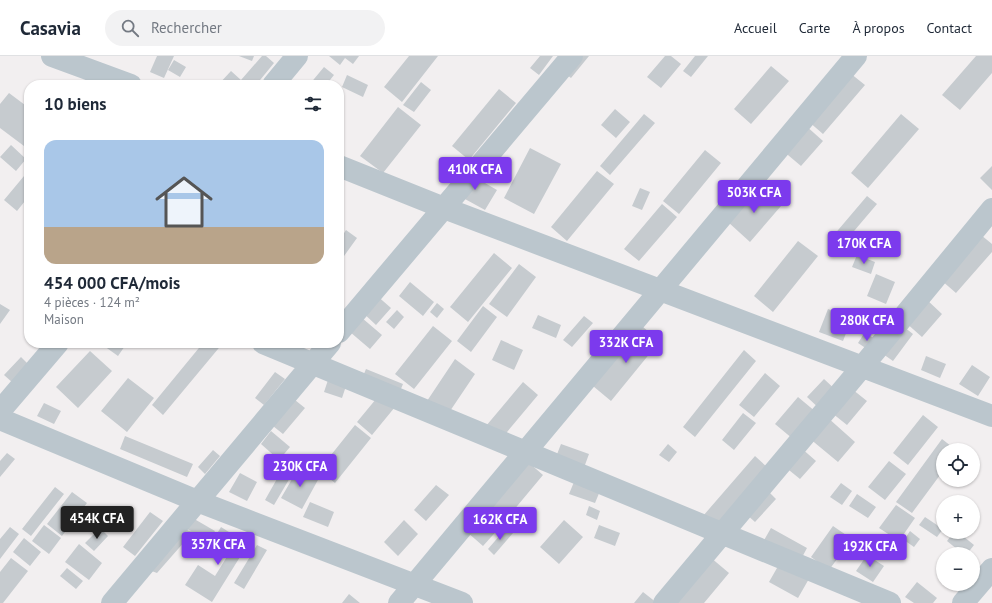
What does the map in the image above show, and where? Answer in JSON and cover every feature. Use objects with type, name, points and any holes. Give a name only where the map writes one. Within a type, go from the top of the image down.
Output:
[{"type":"street","points":[[52,56],[117,80]]},
{"type":"street","points":[[277,80],[298,56]]},
{"type":"street","points":[[344,326],[572,56]]},
{"type":"street","points":[[399,603],[856,56]]},
{"type":"street","points":[[344,168],[444,208],[992,416]]},
{"type":"street","points":[[664,603],[992,209]]},
{"type":"street","points":[[0,411],[54,348]]},
{"type":"street","points":[[275,348],[890,603]]},
{"type":"street","points":[[112,603],[326,348]]},
{"type":"street","points":[[0,419],[197,501],[462,603]]},
{"type":"street","points":[[963,603],[992,569]]},
{"type":"building","points":[[157,56],[174,56],[164,78],[150,72]]},
{"type":"building","points":[[239,56],[254,56],[252,61]]},
{"type":"building","points":[[262,56],[266,56],[274,63],[260,80],[241,80]]},
{"type":"building","points":[[329,56],[359,56],[353,64],[345,58],[340,65]]},
{"type":"building","points":[[409,56],[438,56],[402,102],[384,87]]},
{"type":"building","points":[[540,56],[553,56],[539,75],[530,68]]},
{"type":"building","points":[[570,56],[589,56],[571,78],[559,69]]},
{"type":"building","points":[[665,56],[671,56],[681,64],[661,88],[647,77]]},
{"type":"building","points":[[695,56],[708,56],[691,77],[683,71]]},
{"type":"building","points":[[976,56],[992,56],[992,73],[960,110],[942,95]]},
{"type":"building","points":[[174,60],[186,67],[180,77],[168,70]]},
{"type":"building","points":[[771,66],[789,81],[751,124],[734,109]]},
{"type":"building","points":[[324,67],[334,75],[330,80],[313,80]]},
{"type":"building","points":[[231,71],[241,80],[223,80]]},
{"type":"building","points":[[850,73],[865,85],[823,134],[808,121]]},
{"type":"building","points":[[347,75],[368,85],[363,97],[344,88],[344,82]]},
{"type":"building","points":[[421,82],[431,90],[414,112],[403,105]]},
{"type":"building","points":[[499,89],[516,103],[469,160],[452,146]]},
{"type":"building","points":[[9,93],[24,104],[24,146],[0,128],[0,104]]},
{"type":"building","points":[[398,107],[421,125],[383,173],[360,156]]},
{"type":"building","points":[[615,109],[630,122],[616,138],[601,125]]},
{"type":"building","points":[[644,114],[655,123],[610,175],[600,166]]},
{"type":"building","points":[[901,114],[919,129],[868,188],[851,173]]},
{"type":"building","points":[[805,125],[823,141],[801,166],[782,150]]},
{"type":"building","points":[[11,145],[24,157],[24,161],[16,171],[0,157]]},
{"type":"building","points":[[530,148],[561,164],[534,214],[504,198]]},
{"type":"building","points":[[705,150],[721,163],[679,214],[663,201]]},
{"type":"building","points":[[992,166],[992,190],[980,178]]},
{"type":"building","points":[[597,171],[614,184],[567,241],[551,227]]},
{"type":"building","points":[[466,172],[497,190],[485,210],[454,193]]},
{"type":"building","points":[[24,176],[24,202],[17,211],[4,200]]},
{"type":"building","points":[[759,186],[781,206],[750,242],[728,222]]},
{"type":"building","points":[[640,188],[650,192],[642,210],[632,206]]},
{"type":"building","points":[[867,196],[877,204],[843,244],[833,236]]},
{"type":"building","points":[[662,204],[677,217],[639,261],[624,249]]},
{"type":"building","points":[[346,230],[357,238],[344,256],[344,233]]},
{"type":"building","points":[[981,235],[992,244],[992,252],[956,293],[941,280]]},
{"type":"building","points":[[798,241],[818,256],[773,312],[754,296]]},
{"type":"building","points":[[494,253],[512,268],[468,322],[450,307]]},
{"type":"building","points":[[857,255],[875,262],[871,274],[852,267]]},
{"type":"building","points":[[519,264],[536,277],[507,317],[489,304]]},
{"type":"building","points":[[876,274],[895,282],[886,304],[867,296]]},
{"type":"building","points":[[410,282],[434,302],[423,316],[399,296]]},
{"type":"building","points":[[375,294],[391,308],[376,325],[360,310]]},
{"type":"building","points":[[926,299],[942,314],[922,337],[905,322]]},
{"type":"building","points":[[437,303],[444,309],[437,318],[430,312]]},
{"type":"building","points":[[0,304],[10,310],[0,324]]},
{"type":"building","points":[[483,306],[497,317],[471,352],[457,341]]},
{"type":"building","points":[[828,309],[852,318],[843,341],[819,332]]},
{"type":"building","points":[[397,310],[404,317],[394,329],[386,322]]},
{"type":"building","points":[[355,312],[382,335],[370,349],[344,327],[344,325]]},
{"type":"building","points":[[538,315],[561,325],[556,338],[532,328]]},
{"type":"building","points":[[584,316],[593,323],[572,347],[563,340]]},
{"type":"building","points":[[433,326],[452,341],[414,389],[395,374]]},
{"type":"building","points":[[643,327],[660,341],[611,401],[593,386]]},
{"type":"building","points":[[904,327],[913,334],[893,361],[883,354]]},
{"type":"building","points":[[865,332],[877,341],[870,351],[858,343]]},
{"type":"building","points":[[501,340],[523,350],[514,370],[492,360]]},
{"type":"building","points":[[107,348],[124,348],[118,356]]},
{"type":"building","points":[[199,348],[219,348],[163,415],[152,405]]},
{"type":"building","points":[[744,350],[756,361],[695,437],[683,427]]},
{"type":"building","points":[[90,351],[112,371],[78,408],[56,387]]},
{"type":"building","points":[[926,356],[946,364],[940,378],[921,370]]},
{"type":"building","points":[[21,357],[29,365],[13,383],[4,375]]},
{"type":"building","points":[[455,359],[475,374],[446,417],[425,404]]},
{"type":"building","points":[[972,365],[990,377],[978,396],[959,384]]},
{"type":"building","points":[[366,369],[403,384],[398,396],[361,381]]},
{"type":"building","points":[[275,372],[285,379],[264,405],[255,398]]},
{"type":"building","points":[[765,373],[780,386],[754,417],[739,405]]},
{"type":"building","points":[[128,378],[154,398],[127,432],[101,411]]},
{"type":"building","points":[[824,379],[839,393],[822,411],[807,397]]},
{"type":"building","points":[[328,380],[346,386],[342,398],[324,392]]},
{"type":"building","points":[[523,382],[538,395],[502,438],[486,426]]},
{"type":"building","points":[[852,389],[867,401],[847,425],[832,413]]},
{"type":"building","points":[[290,396],[305,408],[283,434],[268,422]]},
{"type":"building","points":[[798,397],[816,412],[793,439],[775,424]]},
{"type":"building","points":[[376,399],[395,407],[372,435],[357,422]]},
{"type":"building","points":[[44,403],[61,411],[54,424],[37,416]]},
{"type":"building","points":[[743,413],[756,423],[734,450],[722,440]]},
{"type":"building","points":[[923,415],[938,427],[908,465],[893,453]]},
{"type":"building","points":[[827,417],[855,442],[838,462],[809,438]]},
{"type":"building","points":[[355,425],[371,438],[335,483],[319,470]]},
{"type":"building","points":[[271,431],[290,447],[279,460],[261,444]]},
{"type":"building","points":[[125,436],[193,464],[187,477],[120,449]]},
{"type":"building","points":[[942,439],[947,443],[939,443]]},
{"type":"building","points":[[561,444],[589,454],[582,473],[554,462]]},
{"type":"building","points":[[668,444],[677,452],[669,462],[659,455]]},
{"type":"building","points":[[800,447],[816,461],[800,479],[784,466]]},
{"type":"building","points":[[936,447],[936,480],[912,513],[896,502]]},
{"type":"building","points":[[213,450],[220,456],[205,474],[198,467]]},
{"type":"building","points":[[7,453],[15,459],[0,477],[0,461]]},
{"type":"building","points":[[291,454],[301,459],[274,505],[265,500]]},
{"type":"building","points":[[755,456],[769,469],[718,529],[703,516]]},
{"type":"building","points":[[889,461],[906,474],[885,500],[868,487]]},
{"type":"building","points":[[528,462],[543,475],[503,523],[488,510]]},
{"type":"building","points":[[299,467],[319,478],[302,509],[281,498]]},
{"type":"building","points":[[240,473],[257,482],[247,501],[229,492]]},
{"type":"building","points":[[574,482],[600,491],[595,503],[569,494]]},
{"type":"building","points":[[841,483],[852,491],[842,505],[830,497]]},
{"type":"building","points":[[436,485],[449,495],[426,521],[414,510]]},
{"type":"building","points":[[55,487],[64,494],[31,536],[22,529]]},
{"type":"building","points":[[767,490],[776,499],[755,522],[746,514]]},
{"type":"building","points":[[72,492],[87,503],[62,536],[47,524]]},
{"type":"building","points":[[857,494],[876,507],[868,518],[849,506]]},
{"type":"building","points":[[310,502],[334,512],[328,527],[303,517]]},
{"type":"building","points":[[896,505],[915,518],[899,541],[879,528]]},
{"type":"building","points":[[589,506],[600,511],[597,520],[586,515]]},
{"type":"building","points":[[485,511],[501,526],[483,546],[467,532]]},
{"type":"building","points":[[150,512],[163,521],[135,556],[123,547]]},
{"type":"building","points":[[184,513],[215,531],[209,541],[178,524]]},
{"type":"building","points":[[925,517],[936,524],[936,536],[919,525]]},
{"type":"building","points":[[404,520],[418,534],[398,556],[384,542]]},
{"type":"building","points":[[564,520],[583,537],[559,564],[540,547]]},
{"type":"building","points":[[44,525],[61,538],[49,554],[32,541]]},
{"type":"building","points":[[173,525],[193,532],[157,573],[138,566]]},
{"type":"building","points":[[599,525],[620,533],[615,546],[594,538]]},
{"type":"building","points":[[833,526],[852,539],[829,570],[811,557]]},
{"type":"building","points":[[10,527],[19,534],[0,559],[0,539]]},
{"type":"building","points":[[221,527],[248,544],[212,602],[185,585],[198,565],[215,576],[228,555],[210,545]]},
{"type":"building","points":[[507,527],[513,533],[494,555],[488,549]]},
{"type":"building","points":[[100,528],[108,536],[94,551],[85,543]]},
{"type":"building","points":[[771,528],[807,548],[799,563],[763,542]]},
{"type":"building","points":[[910,531],[920,539],[914,547],[904,540]]},
{"type":"building","points":[[24,538],[41,552],[30,566],[13,552]]},
{"type":"building","points":[[949,539],[967,539],[974,545],[972,547],[954,547],[947,541]]},
{"type":"building","points":[[79,544],[102,563],[89,580],[65,562]]},
{"type":"building","points":[[257,545],[267,550],[244,589],[234,583]]},
{"type":"building","points":[[867,555],[884,566],[873,582],[856,571]]},
{"type":"building","points":[[710,557],[729,573],[704,603],[671,603]]},
{"type":"building","points":[[11,558],[28,571],[3,603],[0,603],[0,572]]},
{"type":"building","points":[[781,561],[810,577],[798,598],[769,582]]},
{"type":"building","points":[[67,568],[83,581],[76,589],[60,576]]},
{"type":"building","points":[[917,582],[937,598],[933,603],[914,603],[905,597]]},
{"type":"building","points":[[643,592],[657,603],[634,603]]},
{"type":"building","points":[[349,594],[360,603],[342,603]]}]
